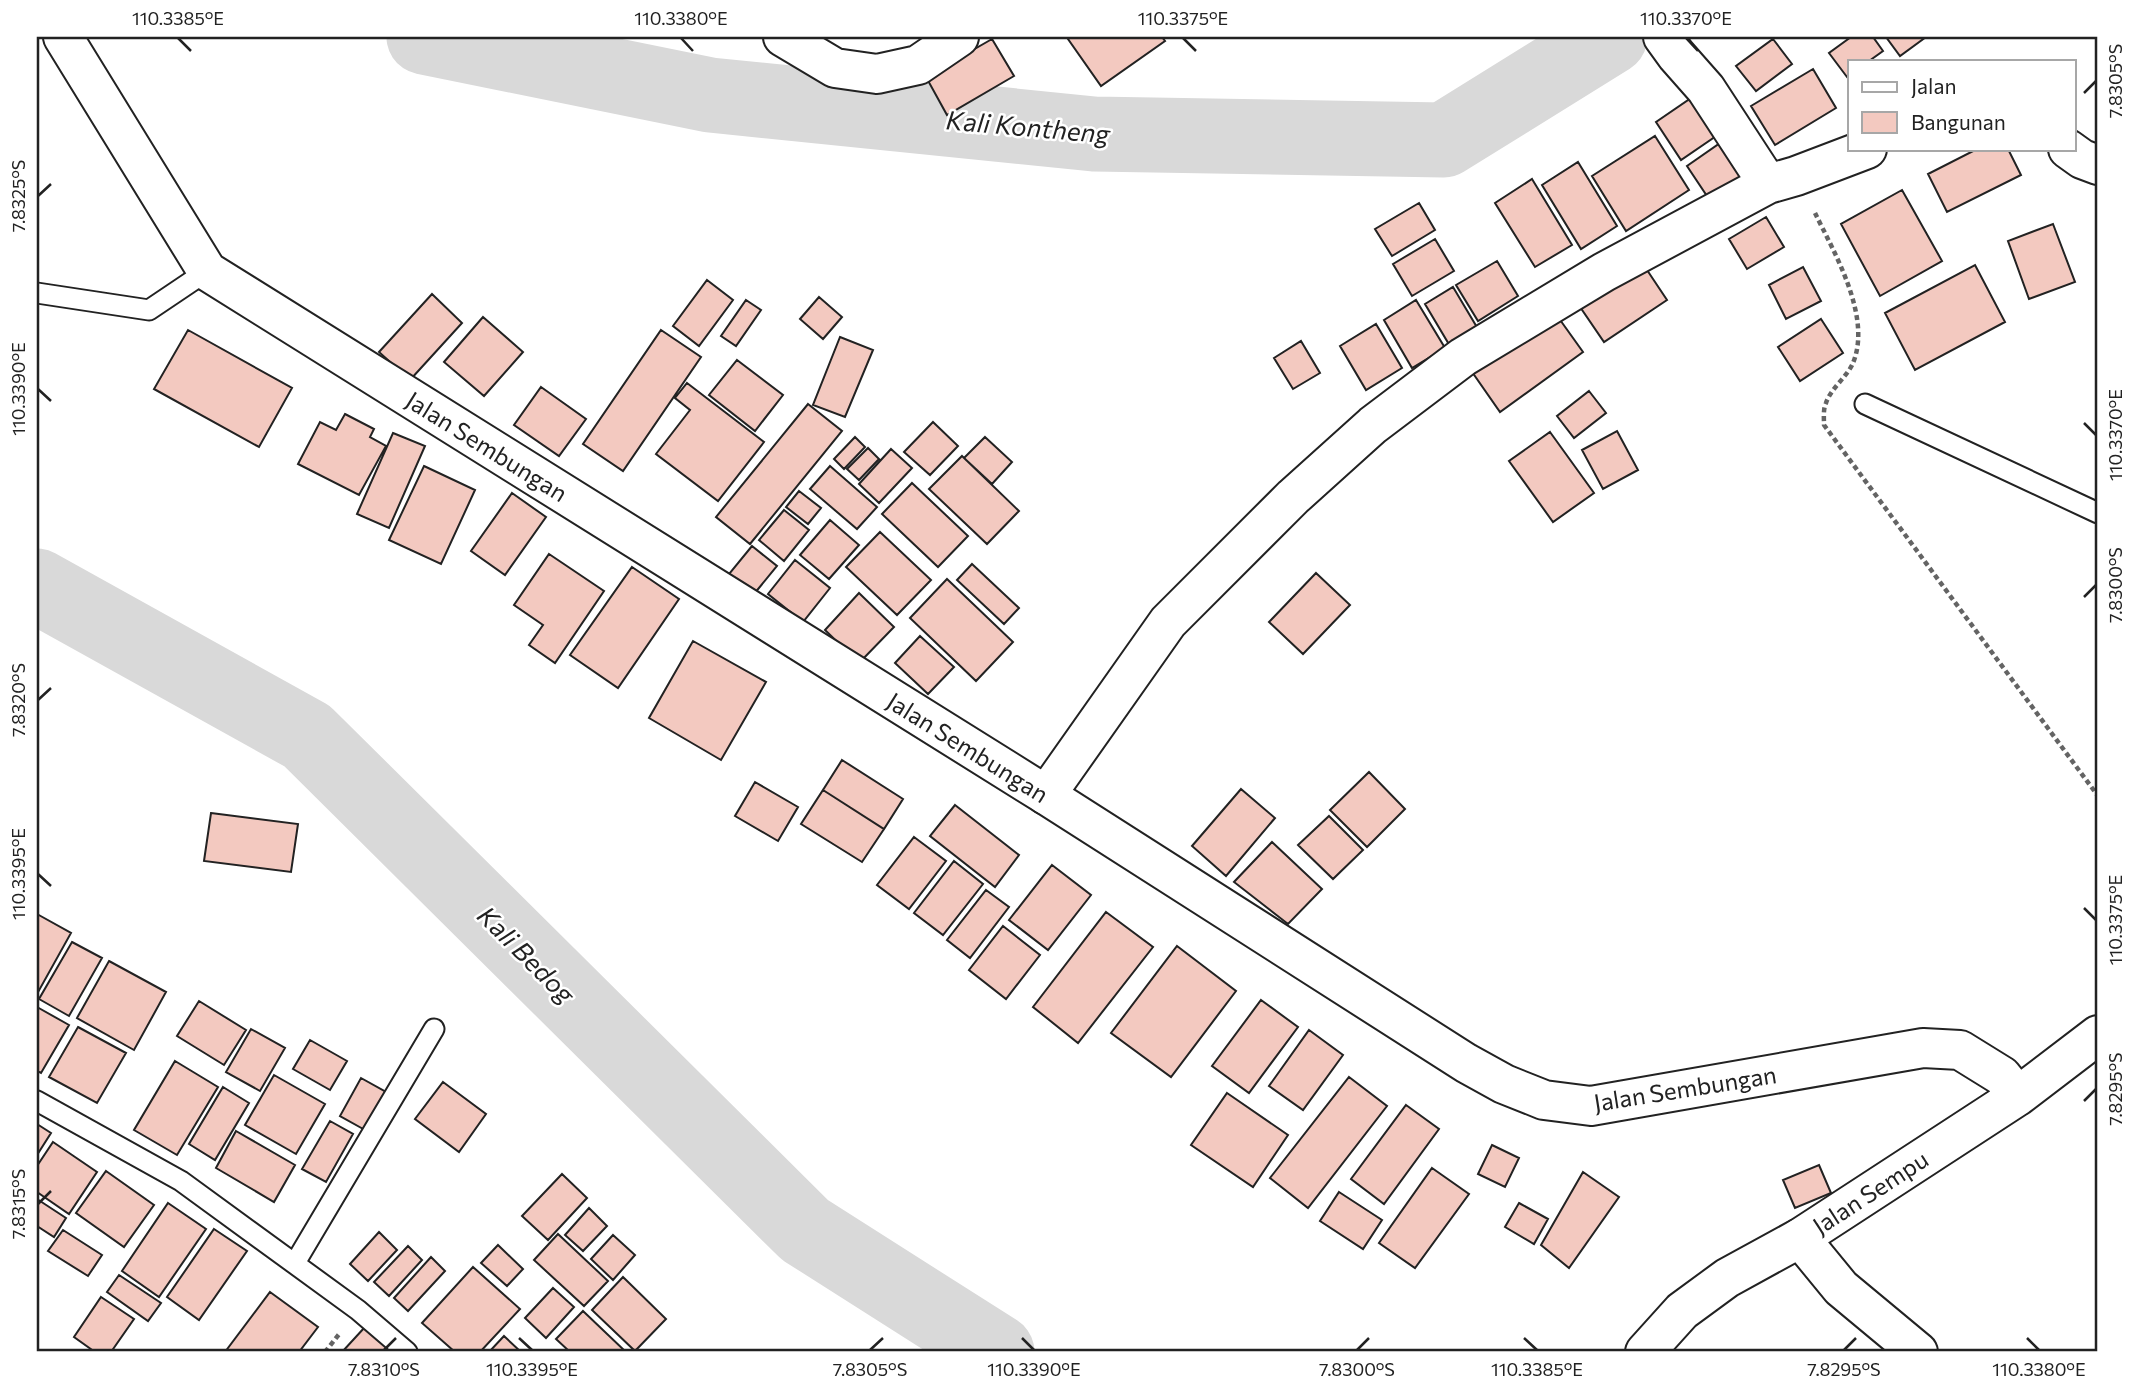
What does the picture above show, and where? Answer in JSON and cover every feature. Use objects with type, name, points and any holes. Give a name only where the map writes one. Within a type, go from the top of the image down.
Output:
[{"type":"street","points":[[783,37],[835,68],[877,74],[918,65],[959,37]]},
{"type":"street","points":[[1669,46],[1782,180]]},
{"type":"street","name":"Jalan Sembungan","points":[[70,49],[207,271],[1046,795],[1466,1063],[1504,1084],[1544,1100],[1591,1105],[1923,1048],[1959,1050],[2002,1076],[2018,1096]]},
{"type":"street","points":[[1046,795],[1168,622],[1293,497],[1373,425],[1463,358],[1604,272],[1782,180],[1864,150]]},
{"type":"street","points":[[2069,150],[2082,159],[2098,164]]},
{"type":"street","name":"Jalan Sempu","points":[[1645,1352],[1682,1311],[1727,1278],[1800,1238],[2018,1096],[2098,1035]]},
{"type":"street","points":[[1800,1238],[1841,1289],[1918,1352]]},
{"type":"lane","points":[[37,293],[149,310],[207,271]]},
{"type":"lane","points":[[1865,404],[2098,513]]},
{"type":"lane","points":[[295,1263],[434,1029]]},
{"type":"lane","points":[[37,1101],[181,1181],[358,1310],[407,1352]]},
{"type":"path","points":[[1782,180],[1835,254],[1855,301],[1858,345],[1853,365],[1825,404],[1824,425],[2098,796]]},
{"type":"building","points":[[1162,37],[1165,41],[1101,86],[1068,39]]},
{"type":"building","points":[[1851,37],[1873,37],[1883,51],[1870,60],[1848,60],[1847,77],[1829,53]]},
{"type":"building","points":[[1886,37],[1926,37],[1900,56]]},
{"type":"building","points":[[992,39],[1014,76],[947,115],[926,77]]},
{"type":"building","points":[[1773,39],[1792,64],[1756,91],[1736,66]]},
{"type":"building","points":[[1813,69],[1836,108],[1775,145],[1751,106]]},
{"type":"building","points":[[1697,94],[1722,132],[1681,160],[1656,122]]},
{"type":"building","points":[[1655,136],[1689,190],[1626,231],[1592,176]]},
{"type":"building","points":[[1723,141],[1749,180],[1713,205],[1687,166]]},
{"type":"building","points":[[1975,150],[2008,150],[2021,175],[1947,212],[1928,174]]},
{"type":"building","points":[[1578,162],[1617,226],[1581,249],[1542,185]]},
{"type":"building","points":[[1532,179],[1572,245],[1535,267],[1495,203]]},
{"type":"building","points":[[1902,190],[1942,261],[1880,296],[1841,224]]},
{"type":"building","points":[[1419,203],[1435,230],[1392,256],[1375,229]]},
{"type":"building","points":[[1766,217],[1784,247],[1747,269],[1729,239]]},
{"type":"building","points":[[2053,224],[2075,282],[2029,299],[2008,241]]},
{"type":"building","points":[[1435,239],[1454,271],[1412,296],[1393,264]]},
{"type":"building","points":[[1639,258],[1667,300],[1604,342],[1576,301]]},
{"type":"building","points":[[1497,261],[1518,296],[1478,321],[1456,285]]},
{"type":"building","points":[[1975,265],[2005,322],[1915,370],[1885,313]]},
{"type":"building","points":[[1803,267],[1821,301],[1786,319],[1769,285]]},
{"type":"building","points":[[707,280],[733,300],[699,346],[673,326]]},
{"type":"building","points":[[1453,287],[1478,329],[1450,346],[1425,304]]},
{"type":"building","points":[[432,294],[462,323],[410,380],[379,352]]},
{"type":"building","points":[[819,297],[842,317],[823,339],[800,319]]},
{"type":"building","points":[[746,300],[761,310],[736,346],[721,336]]},
{"type":"building","points":[[1416,300],[1445,348],[1412,368],[1384,320]]},
{"type":"building","points":[[1553,310],[1583,352],[1500,412],[1470,369]]},
{"type":"building","points":[[483,317],[523,352],[484,396],[444,362]]},
{"type":"building","points":[[1821,319],[1843,353],[1800,381],[1778,347]]},
{"type":"building","points":[[1376,324],[1402,368],[1366,390],[1340,346]]},
{"type":"building","points":[[188,330],[292,388],[259,447],[154,389]]},
{"type":"building","points":[[661,330],[701,357],[623,471],[583,444]]},
{"type":"building","points":[[840,337],[873,350],[845,417],[813,405]]},
{"type":"building","points":[[1301,341],[1320,373],[1293,389],[1274,358]]},
{"type":"building","points":[[737,360],[783,395],[755,431],[709,395]]},
{"type":"building","points":[[687,383],[764,442],[718,501],[656,454],[690,410],[675,398]]},
{"type":"building","points":[[541,387],[586,419],[559,456],[514,425]]},
{"type":"building","points":[[1589,391],[1606,413],[1574,438],[1557,416]]},
{"type":"building","points":[[808,404],[842,431],[750,544],[716,517]]},
{"type":"building","points":[[345,414],[374,429],[370,437],[386,446],[359,495],[298,464],[320,422],[336,430]]},
{"type":"building","points":[[933,422],[958,446],[930,475],[904,452]]},
{"type":"building","points":[[1617,431],[1638,470],[1603,489],[1582,450]]},
{"type":"building","points":[[1550,432],[1594,493],[1553,522],[1509,461]]},
{"type":"building","points":[[393,433],[425,446],[389,528],[357,514]]},
{"type":"building","points":[[855,437],[865,447],[844,469],[834,459]]},
{"type":"building","points":[[985,437],[1012,462],[992,484],[964,458]]},
{"type":"building","points":[[868,448],[879,459],[859,480],[847,469]]},
{"type":"building","points":[[891,449],[912,468],[879,503],[859,484]]},
{"type":"building","points":[[962,456],[1019,511],[987,544],[929,489]]},
{"type":"building","points":[[424,466],[475,490],[441,564],[389,540]]},
{"type":"building","points":[[830,466],[877,507],[857,529],[810,489]]},
{"type":"building","points":[[912,483],[968,536],[938,567],[882,514]]},
{"type":"building","points":[[799,491],[821,508],[808,524],[786,507]]},
{"type":"building","points":[[512,493],[546,517],[505,575],[471,551]]},
{"type":"building","points":[[784,510],[809,530],[784,561],[759,540]]},
{"type":"building","points":[[830,520],[859,545],[829,579],[800,555]]},
{"type":"building","points":[[880,532],[931,580],[897,615],[846,567]]},
{"type":"building","points":[[752,546],[777,566],[754,594],[729,574]]},
{"type":"building","points":[[549,554],[604,591],[555,663],[529,645],[543,625],[514,605]]},
{"type":"building","points":[[795,560],[830,588],[803,622],[768,594]]},
{"type":"building","points":[[972,564],[1019,608],[1004,624],[957,580]]},
{"type":"building","points":[[632,567],[679,599],[618,688],[570,655]]},
{"type":"building","points":[[1316,573],[1350,605],[1303,654],[1269,622]]},
{"type":"building","points":[[947,579],[1013,642],[976,681],[910,618]]},
{"type":"building","points":[[859,593],[894,627],[859,663],[825,630]]},
{"type":"building","points":[[920,636],[954,667],[928,694],[895,663]]},
{"type":"building","points":[[693,641],[766,682],[721,760],[649,718]]},
{"type":"building","points":[[842,760],[903,799],[884,829],[823,790]]},
{"type":"building","points":[[1369,772],[1405,809],[1367,847],[1330,810]]},
{"type":"building","points":[[755,782],[798,807],[778,841],[735,816]]},
{"type":"building","points":[[1241,789],[1275,818],[1226,876],[1192,846]]},
{"type":"building","points":[[823,790],[884,829],[862,862],[801,824]]},
{"type":"building","points":[[955,805],[1019,855],[995,887],[930,836]]},
{"type":"building","points":[[211,813],[298,824],[291,872],[204,861]]},
{"type":"building","points":[[1329,816],[1363,850],[1333,879],[1298,845]]},
{"type":"building","points":[[914,837],[946,861],[909,909],[877,885]]},
{"type":"building","points":[[1272,842],[1322,889],[1288,924],[1234,882]]},
{"type":"building","points":[[954,861],[983,884],[943,935],[914,913]]},
{"type":"building","points":[[1052,865],[1091,895],[1048,950],[1009,920]]},
{"type":"building","points":[[986,890],[1009,907],[970,958],[947,940]]},
{"type":"building","points":[[1106,912],[1153,947],[1078,1043],[1033,1007]]},
{"type":"building","points":[[37,914],[71,933],[37,994]]},
{"type":"building","points":[[1003,926],[1040,955],[1006,999],[969,970]]},
{"type":"building","points":[[72,942],[102,958],[69,1016],[39,999]]},
{"type":"building","points":[[1177,946],[1236,991],[1171,1077],[1111,1033]]},
{"type":"building","points":[[109,961],[166,992],[134,1050],[77,1018]]},
{"type":"building","points":[[1261,1000],[1298,1027],[1249,1093],[1212,1066]]},
{"type":"building","points":[[199,1001],[246,1030],[224,1065],[177,1036]]},
{"type":"building","points":[[37,1007],[69,1025],[41,1073],[37,1071]]},
{"type":"building","points":[[78,1027],[126,1053],[97,1103],[49,1077]]},
{"type":"building","points":[[251,1029],[285,1048],[260,1091],[226,1072]]},
{"type":"building","points":[[1309,1030],[1343,1055],[1303,1110],[1269,1086]]},
{"type":"building","points":[[310,1040],[347,1061],[330,1090],[293,1069]]},
{"type":"building","points":[[175,1061],[218,1087],[177,1155],[134,1130]]},
{"type":"building","points":[[274,1075],[325,1104],[296,1154],[245,1125]]},
{"type":"building","points":[[1349,1077],[1387,1106],[1308,1208],[1270,1178]]},
{"type":"building","points":[[361,1078],[386,1092],[365,1130],[340,1116]]},
{"type":"building","points":[[443,1082],[486,1114],[459,1152],[415,1119]]},
{"type":"building","points":[[223,1087],[249,1103],[215,1160],[189,1144]]},
{"type":"building","points":[[1227,1093],[1288,1135],[1253,1187],[1191,1145]]},
{"type":"building","points":[[1406,1105],[1439,1129],[1384,1204],[1351,1179]]},
{"type":"building","points":[[330,1121],[353,1134],[326,1182],[302,1169]]},
{"type":"building","points":[[37,1124],[51,1133],[37,1155]]},
{"type":"building","points":[[236,1131],[295,1165],[274,1202],[216,1168]]},
{"type":"building","points":[[53,1142],[97,1172],[69,1214],[37,1192],[37,1166]]},
{"type":"building","points":[[1492,1145],[1519,1158],[1505,1187],[1478,1174]]},
{"type":"building","points":[[1819,1165],[1831,1193],[1795,1208],[1783,1180]]},
{"type":"building","points":[[1432,1168],[1469,1194],[1415,1268],[1379,1243]]},
{"type":"building","points":[[106,1171],[154,1205],[124,1247],[76,1213]]},
{"type":"building","points":[[1583,1172],[1619,1197],[1569,1268],[1541,1245]]},
{"type":"building","points":[[562,1174],[587,1198],[548,1240],[522,1216]]},
{"type":"building","points":[[1339,1192],[1382,1220],[1363,1249],[1320,1221]]},
{"type":"building","points":[[37,1199],[66,1218],[54,1237],[37,1226]]},
{"type":"building","points":[[168,1203],[206,1229],[159,1297],[122,1271]]},
{"type":"building","points":[[1519,1203],[1548,1219],[1534,1244],[1505,1227]]},
{"type":"building","points":[[589,1208],[607,1226],[583,1251],[565,1235]]},
{"type":"building","points":[[214,1229],[247,1251],[199,1320],[167,1297]]},
{"type":"building","points":[[63,1230],[102,1255],[88,1276],[48,1251]]},
{"type":"building","points":[[379,1232],[397,1250],[368,1281],[350,1264]]},
{"type":"building","points":[[558,1234],[608,1281],[584,1306],[534,1260]]},
{"type":"building","points":[[613,1235],[635,1255],[613,1280],[591,1259]]},
{"type":"building","points":[[498,1245],[523,1269],[507,1286],[481,1263]]},
{"type":"building","points":[[408,1246],[422,1260],[389,1296],[374,1282]]},
{"type":"building","points":[[431,1257],[445,1271],[408,1311],[394,1298]]},
{"type":"building","points":[[473,1267],[520,1309],[480,1352],[455,1352],[422,1323]]},
{"type":"building","points":[[119,1275],[161,1303],[148,1321],[107,1292]]},
{"type":"building","points":[[623,1277],[666,1319],[635,1351],[592,1310]]},
{"type":"building","points":[[553,1288],[574,1307],[546,1338],[525,1318]]},
{"type":"building","points":[[270,1292],[318,1327],[299,1352],[225,1352]]},
{"type":"building","points":[[101,1297],[134,1319],[111,1352],[95,1352],[74,1337]]},
{"type":"building","points":[[583,1311],[626,1352],[570,1352],[556,1339]]},
{"type":"building","points":[[365,1327],[393,1352],[342,1352]]},
{"type":"building","points":[[504,1336],[521,1352],[489,1352]]},
{"type":"waterway","name":"Kali Kontheng","points":[[424,37],[710,95],[1094,134],[1444,140],[1610,37]]},
{"type":"waterway","name":"Kali Bedog","points":[[37,586],[307,736],[805,1230],[997,1352]]}]
